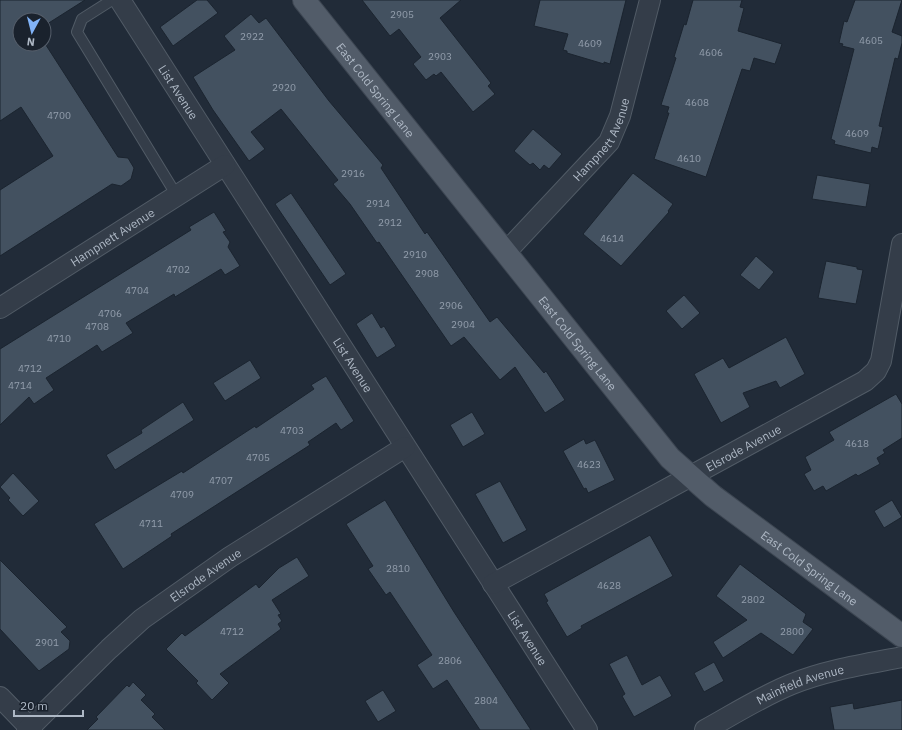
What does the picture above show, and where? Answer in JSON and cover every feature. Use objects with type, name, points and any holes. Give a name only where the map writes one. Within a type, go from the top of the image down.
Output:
[{"type":"main road","name":"East Cold Spring Lane","points":[[304,0],[654,439],[689,476],[713,496],[902,636]]},
{"type":"street","name":"List Avenue","points":[[120,0],[587,730]]},
{"type":"street","name":"Hampnett Avenue","points":[[506,252],[609,142],[620,116],[650,0]]},
{"type":"street","name":"Hampnett Avenue","points":[[0,308],[225,165]]},
{"type":"street","name":"Elsrode Avenue","points":[[493,584],[689,476],[852,389],[876,371],[885,347],[902,244]]},
{"type":"street","name":"Elsrode Avenue","points":[[30,729],[109,648],[148,614],[230,557],[405,447]]},
{"type":"street","name":"Mainfield Avenue","points":[[706,730],[765,696],[792,684],[811,677],[902,657]]},
{"type":"street","points":[[0,697],[30,729]]},
{"type":"lane","points":[[112,0],[82,19],[77,32],[176,196]]},
{"type":"building","points":[[0,0],[85,0],[52,21],[52,12],[12,12],[12,52],[50,52],[118,157],[128,158],[134,168],[131,179],[121,186],[112,184],[0,256],[0,190],[53,156],[21,107],[0,121]]},
{"type":"building","points":[[197,0],[207,0],[218,13],[173,46],[160,27]]},
{"type":"building","points":[[362,0],[461,0],[440,18],[491,83],[488,86],[495,94],[473,112],[441,72],[436,76],[434,74],[426,80],[413,64],[421,57],[399,29],[390,36]]},
{"type":"building","points":[[540,0],[626,0],[610,64],[604,62],[604,64],[567,53],[567,51],[563,50],[568,34],[534,26]]},
{"type":"building","points":[[693,0],[742,0],[740,7],[744,8],[738,31],[782,44],[775,64],[754,58],[750,71],[742,69],[706,177],[654,159],[669,113],[667,113],[669,107],[661,105],[676,58],[674,57],[684,24],[686,25]]},
{"type":"building","points":[[855,0],[902,0],[892,32],[902,36],[902,43],[898,59],[895,58],[879,126],[883,127],[878,149],[872,147],[871,153],[834,144],[835,141],[831,139],[854,49],[842,46],[843,44],[839,43],[844,21],[847,22]]},
{"type":"building","points":[[251,14],[259,23],[266,18],[329,101],[383,165],[381,168],[425,234],[427,232],[490,322],[497,317],[544,373],[546,371],[565,400],[545,413],[515,367],[500,380],[464,337],[451,346],[379,242],[377,243],[350,204],[333,184],[338,180],[281,109],[251,132],[265,149],[249,161],[213,110],[193,77],[235,50],[224,36]]},
{"type":"building","points":[[533,129],[562,154],[549,169],[544,165],[540,170],[533,163],[530,165],[514,151]]},
{"type":"building","points":[[633,173],[673,204],[668,211],[669,212],[621,266],[583,234]]},
{"type":"building","points":[[817,175],[870,184],[866,207],[812,199]]},
{"type":"building","points":[[291,193],[346,274],[330,285],[275,204]]},
{"type":"building","points":[[214,212],[226,231],[223,232],[230,242],[228,247],[240,266],[225,275],[221,269],[175,297],[174,294],[126,323],[133,333],[102,352],[97,345],[46,378],[54,390],[34,404],[29,397],[0,425],[0,349],[191,230],[189,227]]},
{"type":"building","points":[[756,256],[774,272],[759,290],[740,275]]},
{"type":"building","points":[[826,261],[857,267],[857,269],[863,270],[856,304],[818,298]]},
{"type":"building","points":[[684,295],[700,313],[682,329],[666,311]]},
{"type":"building","points":[[372,313],[381,328],[384,326],[396,346],[377,358],[356,324]]},
{"type":"building","points":[[786,337],[805,374],[780,388],[776,381],[743,393],[750,407],[721,423],[694,374],[723,358],[729,368]]},
{"type":"building","points":[[250,360],[261,378],[225,401],[213,383]]},
{"type":"building","points":[[326,376],[354,421],[341,430],[336,423],[308,442],[310,445],[171,534],[172,536],[123,569],[94,524],[182,471],[183,473],[255,426],[256,428],[314,389],[311,385]]},
{"type":"building","points":[[896,394],[902,404],[902,438],[883,450],[885,453],[877,458],[880,464],[858,476],[856,474],[826,491],[823,486],[814,491],[804,474],[811,470],[805,457],[834,440],[829,432]]},
{"type":"building","points":[[183,402],[194,420],[115,470],[106,455],[142,433],[141,430]]},
{"type":"building","points":[[472,412],[485,434],[463,447],[450,425]]},
{"type":"building","points":[[584,439],[586,444],[595,440],[615,480],[588,493],[586,488],[584,489],[563,451]]},
{"type":"building","points":[[13,473],[39,501],[23,516],[8,500],[10,498],[0,487]]},
{"type":"building","points":[[500,481],[527,530],[503,543],[475,494]]},
{"type":"building","points":[[385,500],[454,612],[531,730],[480,730],[447,680],[433,689],[417,665],[432,655],[390,592],[386,595],[368,569],[373,566],[346,524]]},
{"type":"building","points":[[892,500],[902,517],[884,528],[874,511]]},
{"type":"building","points":[[650,535],[673,576],[581,626],[582,628],[567,637],[546,602],[548,601],[544,594]]},
{"type":"building","points":[[297,557],[309,576],[272,600],[281,614],[278,615],[282,621],[278,624],[281,629],[220,674],[229,683],[212,700],[196,683],[198,681],[166,649],[182,633],[185,636],[256,584],[259,588],[279,568]]},
{"type":"building","points":[[0,560],[67,627],[61,632],[70,641],[69,649],[39,671],[0,629]]},
{"type":"building","points":[[740,564],[806,614],[803,622],[813,629],[793,655],[761,633],[723,658],[713,642],[747,620],[716,596]]},
{"type":"building","points":[[627,655],[642,685],[660,675],[672,696],[634,717],[622,696],[625,694],[609,664]]},
{"type":"building","points":[[714,662],[724,681],[704,692],[694,673]]},
{"type":"building","points":[[133,682],[146,695],[141,700],[155,714],[152,717],[165,730],[87,730],[98,719],[96,717],[127,685],[129,687]]},
{"type":"building","points":[[383,690],[396,711],[378,722],[365,701]]},
{"type":"building","points":[[902,700],[902,730],[834,730],[830,707],[853,703],[854,709]]}]
